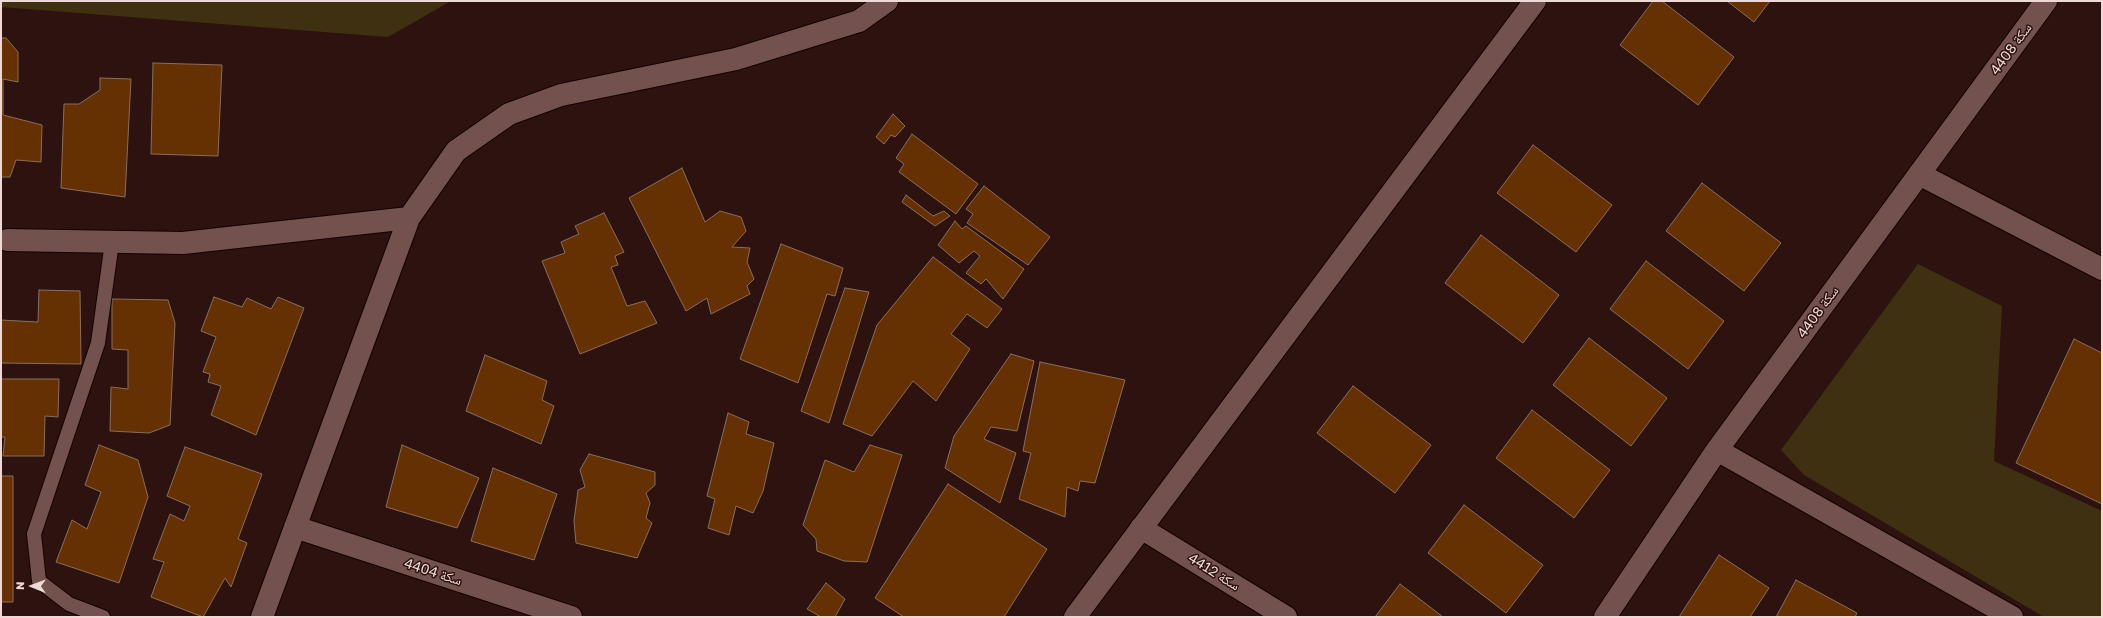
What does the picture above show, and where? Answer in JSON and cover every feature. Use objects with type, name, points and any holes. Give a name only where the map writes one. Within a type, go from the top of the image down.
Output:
[{"type":"street","points":[[262,617],[409,218],[456,151],[509,114],[561,95],[736,59],[860,21],[887,1]]},
{"type":"street","points":[[1075,617],[1535,1]]},
{"type":"street","name":"سكة 4408","points":[[1605,617],[1717,450],[2046,1]]},
{"type":"street","points":[[1919,174],[2102,269]]},
{"type":"street","points":[[7,240],[183,243],[409,218]]},
{"type":"street","points":[[1717,450],[2012,617]]},
{"type":"street","name":"سكة 4404","points":[[295,527],[571,617]]},
{"type":"street","name":"سكة 4412","points":[[1141,528],[1286,617]]},
{"type":"lane","points":[[103,617],[68,604],[39,581],[34,534],[98,343],[112,242]]},
{"type":"shaded area","points":[[1,1],[451,1],[388,37],[1,7]]},
{"type":"shaded area","points":[[1918,264],[2002,306],[1994,461],[2102,511],[2102,617],[2044,617],[1804,475],[1781,450]]},
{"type":"building","points":[[1653,1],[1662,1],[1734,57],[1698,105],[1620,45]]},
{"type":"building","points":[[1727,1],[1770,1],[1754,22]]},
{"type":"building","points":[[1,38],[6,38],[18,52],[18,82],[3,79],[3,115],[42,125],[41,162],[16,160],[10,177],[1,177]]},
{"type":"building","points":[[153,63],[222,65],[218,156],[151,154]]},
{"type":"building","points":[[100,78],[131,79],[125,197],[61,188],[64,104],[79,104],[100,90]]},
{"type":"building","points":[[893,114],[905,126],[895,137],[891,135],[884,144],[876,137]]},
{"type":"building","points":[[912,134],[978,184],[956,214],[899,172],[904,164],[896,158]]},
{"type":"building","points":[[1533,145],[1612,205],[1576,252],[1497,193]]},
{"type":"building","points":[[682,168],[705,222],[720,211],[741,217],[746,231],[732,247],[750,248],[747,262],[754,279],[747,286],[750,294],[711,314],[707,298],[686,311],[629,198]]},
{"type":"building","points":[[1702,183],[1781,243],[1744,291],[1666,231]]},
{"type":"building","points":[[984,186],[1050,237],[1028,265],[967,223],[973,214],[966,209]]},
{"type":"building","points":[[906,195],[933,216],[944,211],[950,216],[935,226],[902,202]]},
{"type":"building","points":[[604,213],[624,252],[615,256],[618,265],[611,267],[627,306],[645,301],[657,323],[580,354],[542,261],[565,253],[561,242],[579,234],[575,226]]},
{"type":"building","points":[[955,221],[962,229],[966,226],[1024,269],[1003,299],[986,279],[981,284],[966,273],[980,256],[974,251],[959,263],[938,245]]},
{"type":"building","points":[[1481,235],[1559,295],[1523,343],[1445,283]]},
{"type":"building","points":[[781,244],[843,268],[835,296],[827,294],[798,383],[740,359]]},
{"type":"building","points":[[933,257],[1002,309],[987,328],[967,314],[951,334],[970,349],[936,401],[913,381],[872,436],[843,424],[877,325]]},
{"type":"building","points":[[1646,261],[1724,321],[1688,369],[1610,309]]},
{"type":"building","points":[[845,288],[869,292],[829,423],[801,411]]},
{"type":"building","points":[[39,290],[80,291],[81,364],[1,363],[1,320],[38,322]]},
{"type":"building","points":[[214,297],[242,307],[247,298],[271,309],[278,297],[304,308],[256,435],[211,415],[221,386],[208,382],[210,374],[203,372],[216,337],[201,331]]},
{"type":"building","points":[[112,299],[168,300],[175,323],[170,425],[149,433],[110,431],[111,387],[128,389],[128,350],[112,349]]},
{"type":"building","points":[[1589,338],[1667,398],[1631,446],[1553,385]]},
{"type":"building","points":[[2074,339],[2102,353],[2102,504],[2016,463]]},
{"type":"building","points":[[1011,354],[1034,361],[1017,431],[991,427],[984,439],[1016,453],[1000,503],[945,468],[954,436]]},
{"type":"building","points":[[485,355],[547,381],[542,400],[554,406],[541,444],[466,411]]},
{"type":"building","points":[[1040,362],[1125,380],[1095,483],[1080,481],[1078,491],[1067,487],[1065,517],[1019,499],[1031,453],[1023,451]]},
{"type":"building","points":[[1,379],[59,379],[58,417],[45,416],[44,456],[3,456],[5,437],[1,437]]},
{"type":"building","points":[[1353,386],[1431,445],[1395,493],[1317,433]]},
{"type":"building","points":[[1532,410],[1610,470],[1574,518],[1496,458]]},
{"type":"building","points":[[728,413],[749,422],[746,434],[774,443],[763,491],[753,513],[736,506],[729,535],[708,528],[715,499],[707,496]]},
{"type":"building","points":[[99,445],[138,460],[148,497],[119,583],[56,562],[72,520],[87,529],[101,492],[85,485]]},
{"type":"building","points":[[402,445],[479,478],[457,528],[386,507]]},
{"type":"building","points":[[870,445],[902,455],[867,562],[844,561],[817,551],[816,539],[803,525],[825,460],[854,472]]},
{"type":"building","points":[[185,447],[262,474],[238,539],[247,543],[231,587],[225,578],[203,617],[151,597],[164,562],[153,559],[170,514],[184,521],[190,506],[167,496]]},
{"type":"building","points":[[589,454],[655,472],[655,485],[646,493],[650,503],[646,518],[652,523],[637,558],[576,543],[574,521],[578,490],[585,487],[580,470]]},
{"type":"building","points":[[493,468],[557,494],[534,560],[471,541]]},
{"type":"building","points":[[1,476],[13,476],[13,602],[1,602]]},
{"type":"building","points":[[948,484],[1047,549],[1004,617],[904,617],[875,598]]},
{"type":"building","points":[[1464,505],[1543,565],[1506,613],[1428,553]]},
{"type":"building","points":[[1719,555],[1769,588],[1750,617],[1679,617]]},
{"type":"building","points":[[1796,580],[1857,613],[1855,617],[1776,617]]},
{"type":"building","points":[[826,583],[845,599],[835,617],[821,617],[807,609]]},
{"type":"building","points":[[1400,584],[1443,617],[1375,617]]}]
